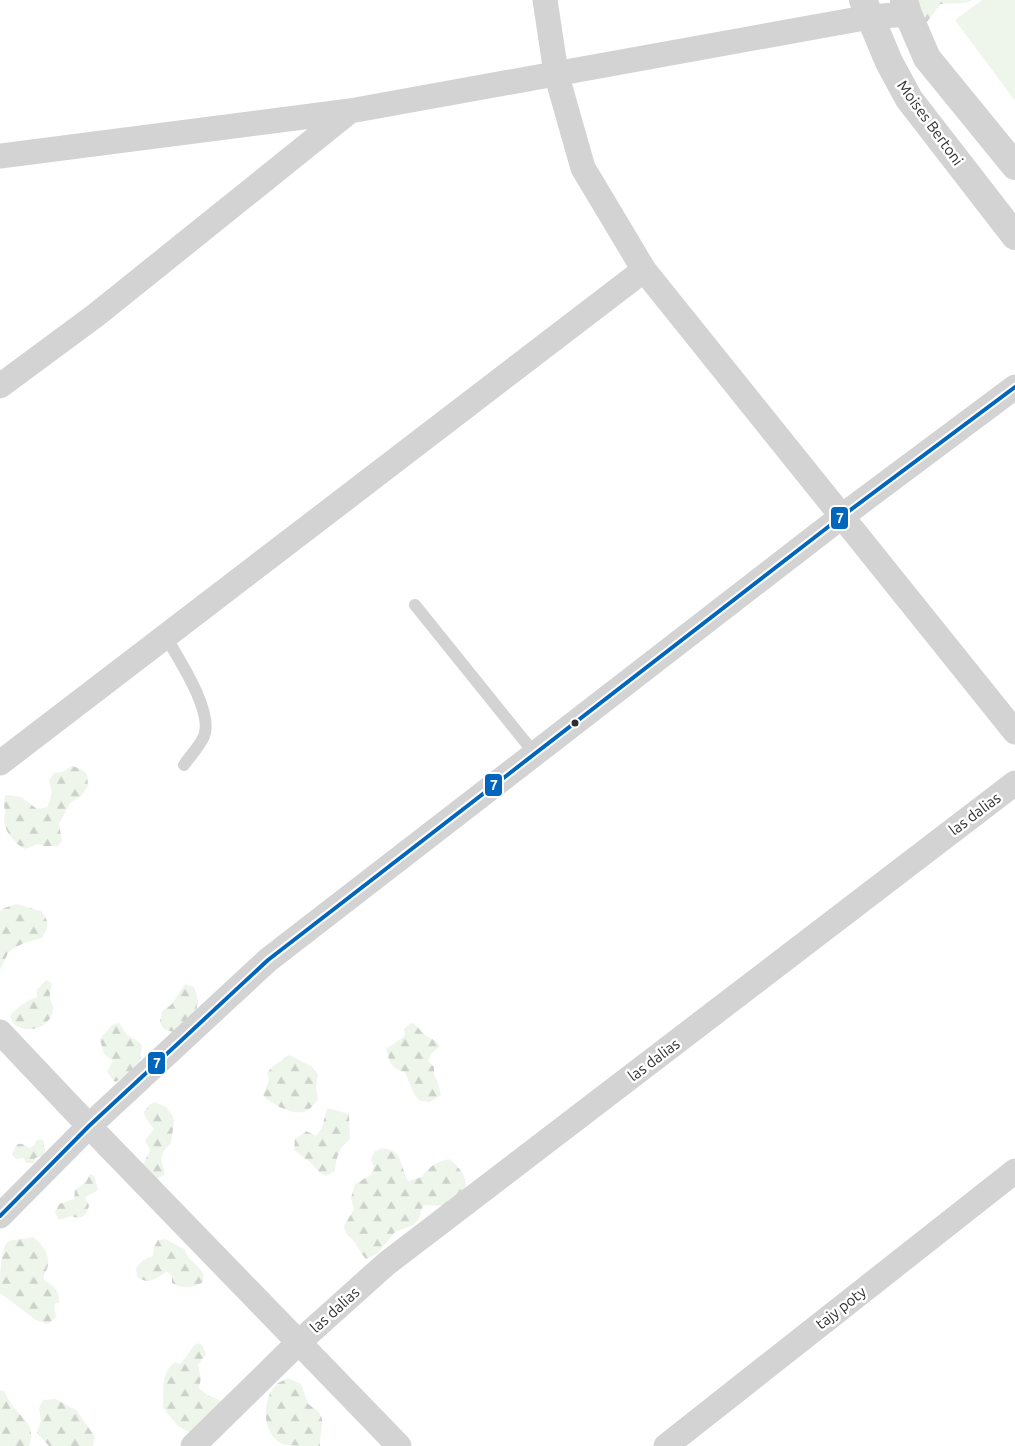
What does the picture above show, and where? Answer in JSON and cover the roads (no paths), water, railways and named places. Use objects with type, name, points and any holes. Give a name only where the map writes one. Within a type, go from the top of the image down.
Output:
[{"type":"street","points":[[546,0],[556,73],[584,168],[644,270],[1015,732]]},
{"type":"street","points":[[0,156],[350,111],[556,73],[867,8],[906,7],[927,58],[1015,166]]},
{"type":"street","name":"Moises Bertoni","points":[[867,8],[889,62],[909,99],[1015,236]]},
{"type":"street","points":[[0,386],[96,316],[350,111]]},
{"type":"street","points":[[0,763],[644,270]]},
{"type":"street","points":[[0,1216],[89,1126],[268,960],[841,517],[1015,387]]},
{"type":"street","name":"las dalias","points":[[193,1446],[298,1343],[386,1264],[1015,783]]},
{"type":"street","points":[[0,1032],[399,1446]]},
{"type":"street","name":"tajy poty","points":[[666,1446],[1015,1171]]},
{"type":"lane","points":[[415,604],[535,754]]},
{"type":"lane","points":[[166,637],[190,679],[204,712],[205,736],[184,765]]}]
